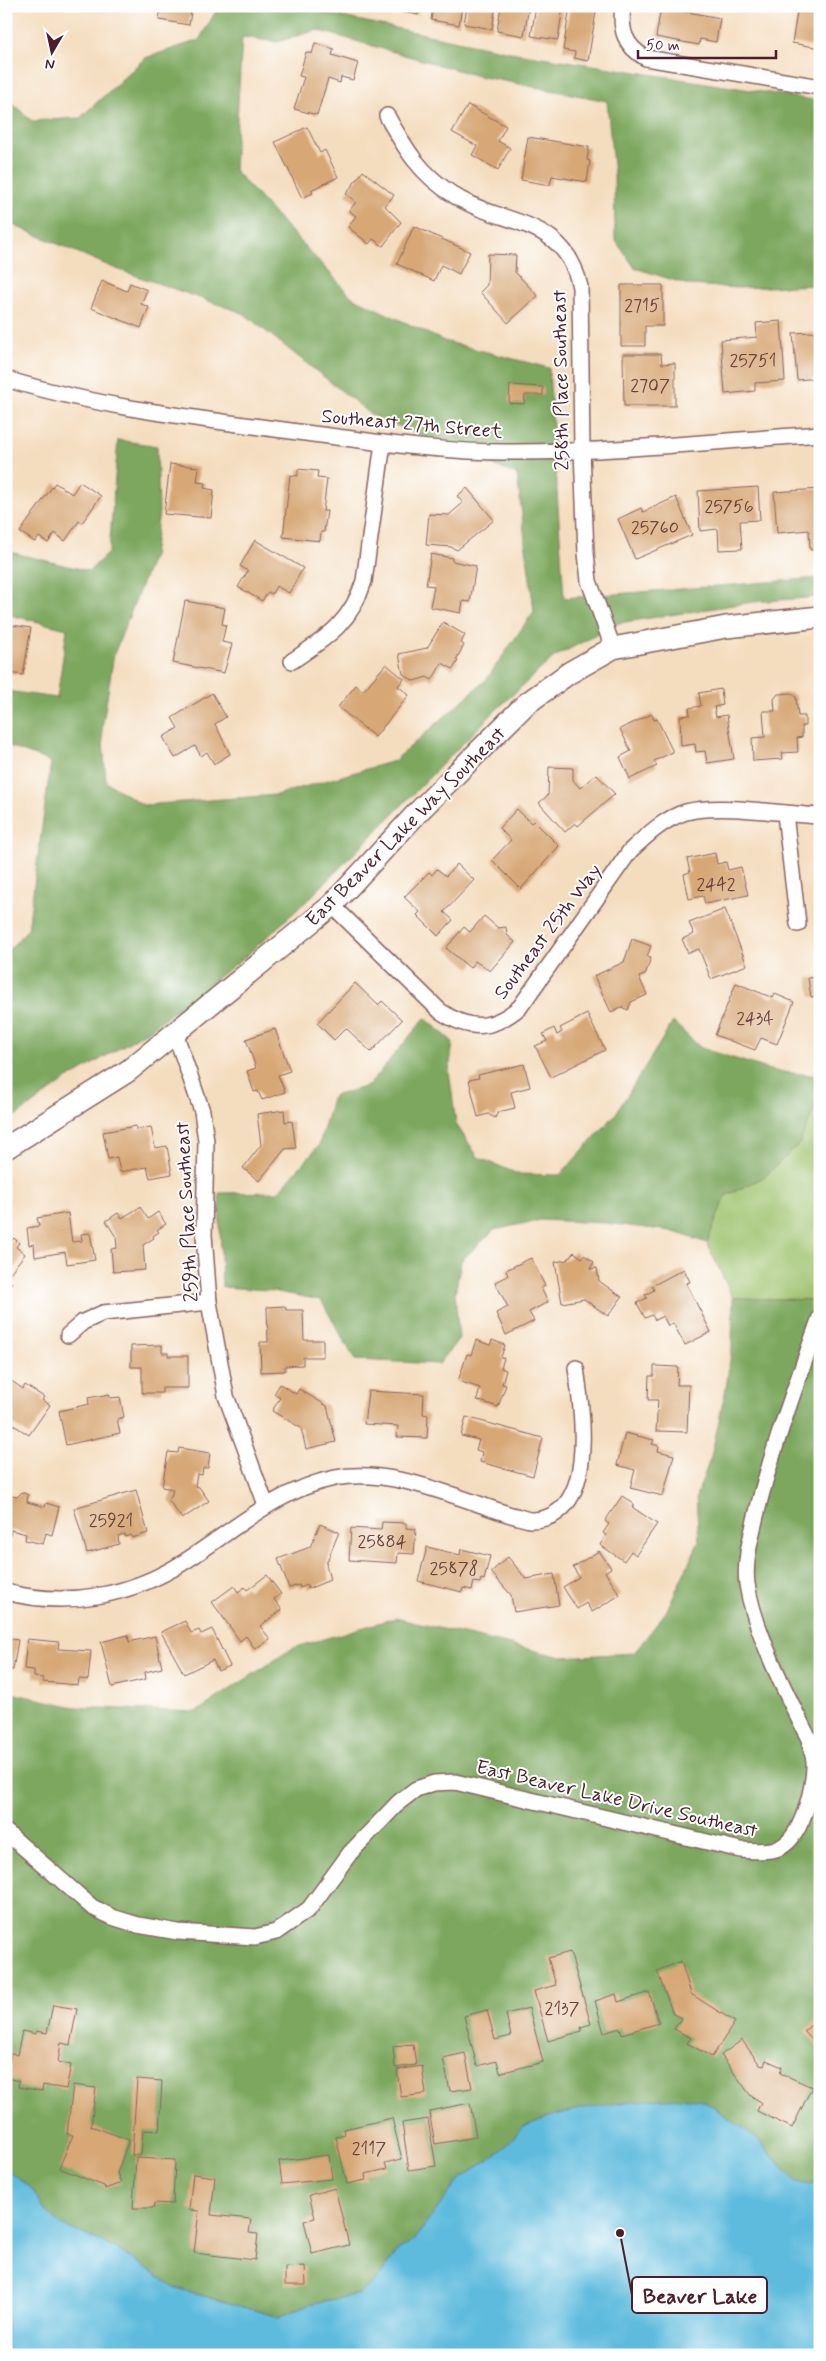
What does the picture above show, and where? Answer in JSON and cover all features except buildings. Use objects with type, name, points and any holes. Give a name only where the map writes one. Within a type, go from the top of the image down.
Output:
[{"type":"street","points":[[623,6],[622,30],[630,47],[646,58],[820,87]]},
{"type":"street","name":"258th Place Southeast","points":[[387,116],[411,158],[430,178],[455,196],[537,228],[554,240],[576,269],[580,287],[582,450],[589,581],[613,648]]},
{"type":"street","name":"Southeast 27th Street","points":[[6,379],[58,395],[106,405],[383,443],[467,452],[582,450],[820,434]]},
{"type":"street","points":[[292,661],[329,636],[358,602],[364,582],[383,443]]},
{"type":"street","name":"East Beaver Lake Way Southeast","points":[[6,1148],[128,1071],[332,905],[418,812],[526,704],[569,673],[613,648],[726,627],[820,617]]},
{"type":"street","name":"Southeast 25th Way","points":[[332,905],[440,1011],[455,1021],[473,1026],[490,1024],[506,1018],[520,1007],[630,851],[646,836],[685,812],[712,808],[820,816]]},
{"type":"street","points":[[785,814],[798,924]]},
{"type":"street","name":"259th Place Southeast","points":[[175,1034],[202,1110],[206,1141],[204,1235],[209,1302],[226,1396],[266,1505]]},
{"type":"street","points":[[68,1335],[83,1322],[103,1313],[209,1302]]},
{"type":"street","name":"East Beaver Lake Drive Southeast","points":[[6,1832],[92,1907],[112,1917],[138,1925],[178,1932],[247,1936],[276,1932],[309,1909],[350,1853],[399,1802],[416,1789],[434,1783],[455,1782],[741,1850],[761,1851],[777,1849],[796,1832],[804,1814],[812,1787],[814,1761],[809,1739],[753,1612],[747,1582],[749,1552],[762,1493],[777,1440],[820,1317]]},
{"type":"street","points":[[6,1592],[27,1597],[61,1599],[95,1597],[128,1590],[160,1577],[266,1505],[335,1478],[367,1476],[396,1479],[530,1520],[549,1516],[562,1508],[576,1486],[583,1434],[576,1368]]},
{"type":"green space","points":[[219,6],[290,6],[510,52],[820,101],[820,285],[739,288],[689,285],[635,268],[615,240],[614,176],[607,101],[478,76],[317,30],[277,42],[242,37],[234,170],[352,297],[444,341],[549,368],[564,598],[820,578],[820,597],[753,602],[619,623],[554,657],[496,710],[311,897],[246,956],[151,1029],[66,1080],[6,1123],[6,953],[28,929],[51,762],[6,745],[6,691],[57,698],[67,629],[6,614],[6,547],[14,553],[89,571],[109,552],[118,440],[157,446],[159,512],[153,556],[114,654],[102,729],[106,782],[143,805],[276,795],[394,761],[486,680],[534,611],[517,475],[372,415],[243,313],[114,268],[6,222],[6,98],[32,121],[80,118],[145,58],[199,40]]},
{"type":"green space","points":[[425,1018],[453,1042],[449,1071],[456,1124],[478,1157],[518,1174],[560,1175],[615,1115],[673,1022],[701,1048],[774,1071],[820,1076],[820,1096],[799,1144],[764,1177],[725,1196],[707,1243],[671,1231],[605,1223],[540,1220],[494,1230],[461,1261],[455,1293],[459,1338],[439,1364],[355,1360],[321,1300],[267,1290],[222,1287],[219,1193],[278,1192],[319,1145],[333,1096],[368,1086]]},
{"type":"green space","points":[[820,1096],[820,1300],[733,1298],[707,1243],[725,1196],[764,1177],[799,1144]]},
{"type":"green space","points":[[733,1298],[820,1300],[820,2179],[811,2185],[796,2182],[754,2136],[704,2101],[585,2108],[551,2116],[523,2127],[501,2151],[459,2180],[413,2241],[398,2250],[382,2274],[360,2294],[309,2304],[279,2317],[175,2288],[138,2262],[105,2243],[61,2225],[45,2210],[31,2188],[6,2169],[6,1692],[75,1707],[196,1712],[293,1648],[395,1618],[562,1657],[634,1653],[666,1612],[699,1541],[696,1497],[711,1457],[726,1388],[732,1347]]},
{"type":"water","points":[[681,2098],[704,2101],[754,2136],[796,2182],[811,2185],[820,2179],[820,2355],[6,2355],[6,2169],[31,2188],[45,2210],[61,2225],[105,2243],[138,2262],[175,2288],[279,2317],[309,2304],[360,2294],[382,2274],[398,2250],[413,2241],[459,2180],[501,2151],[523,2127],[551,2116],[585,2108],[633,2101]]},
{"type":"place","name":"Beaver Lake","points":[[620,2233]]}]
